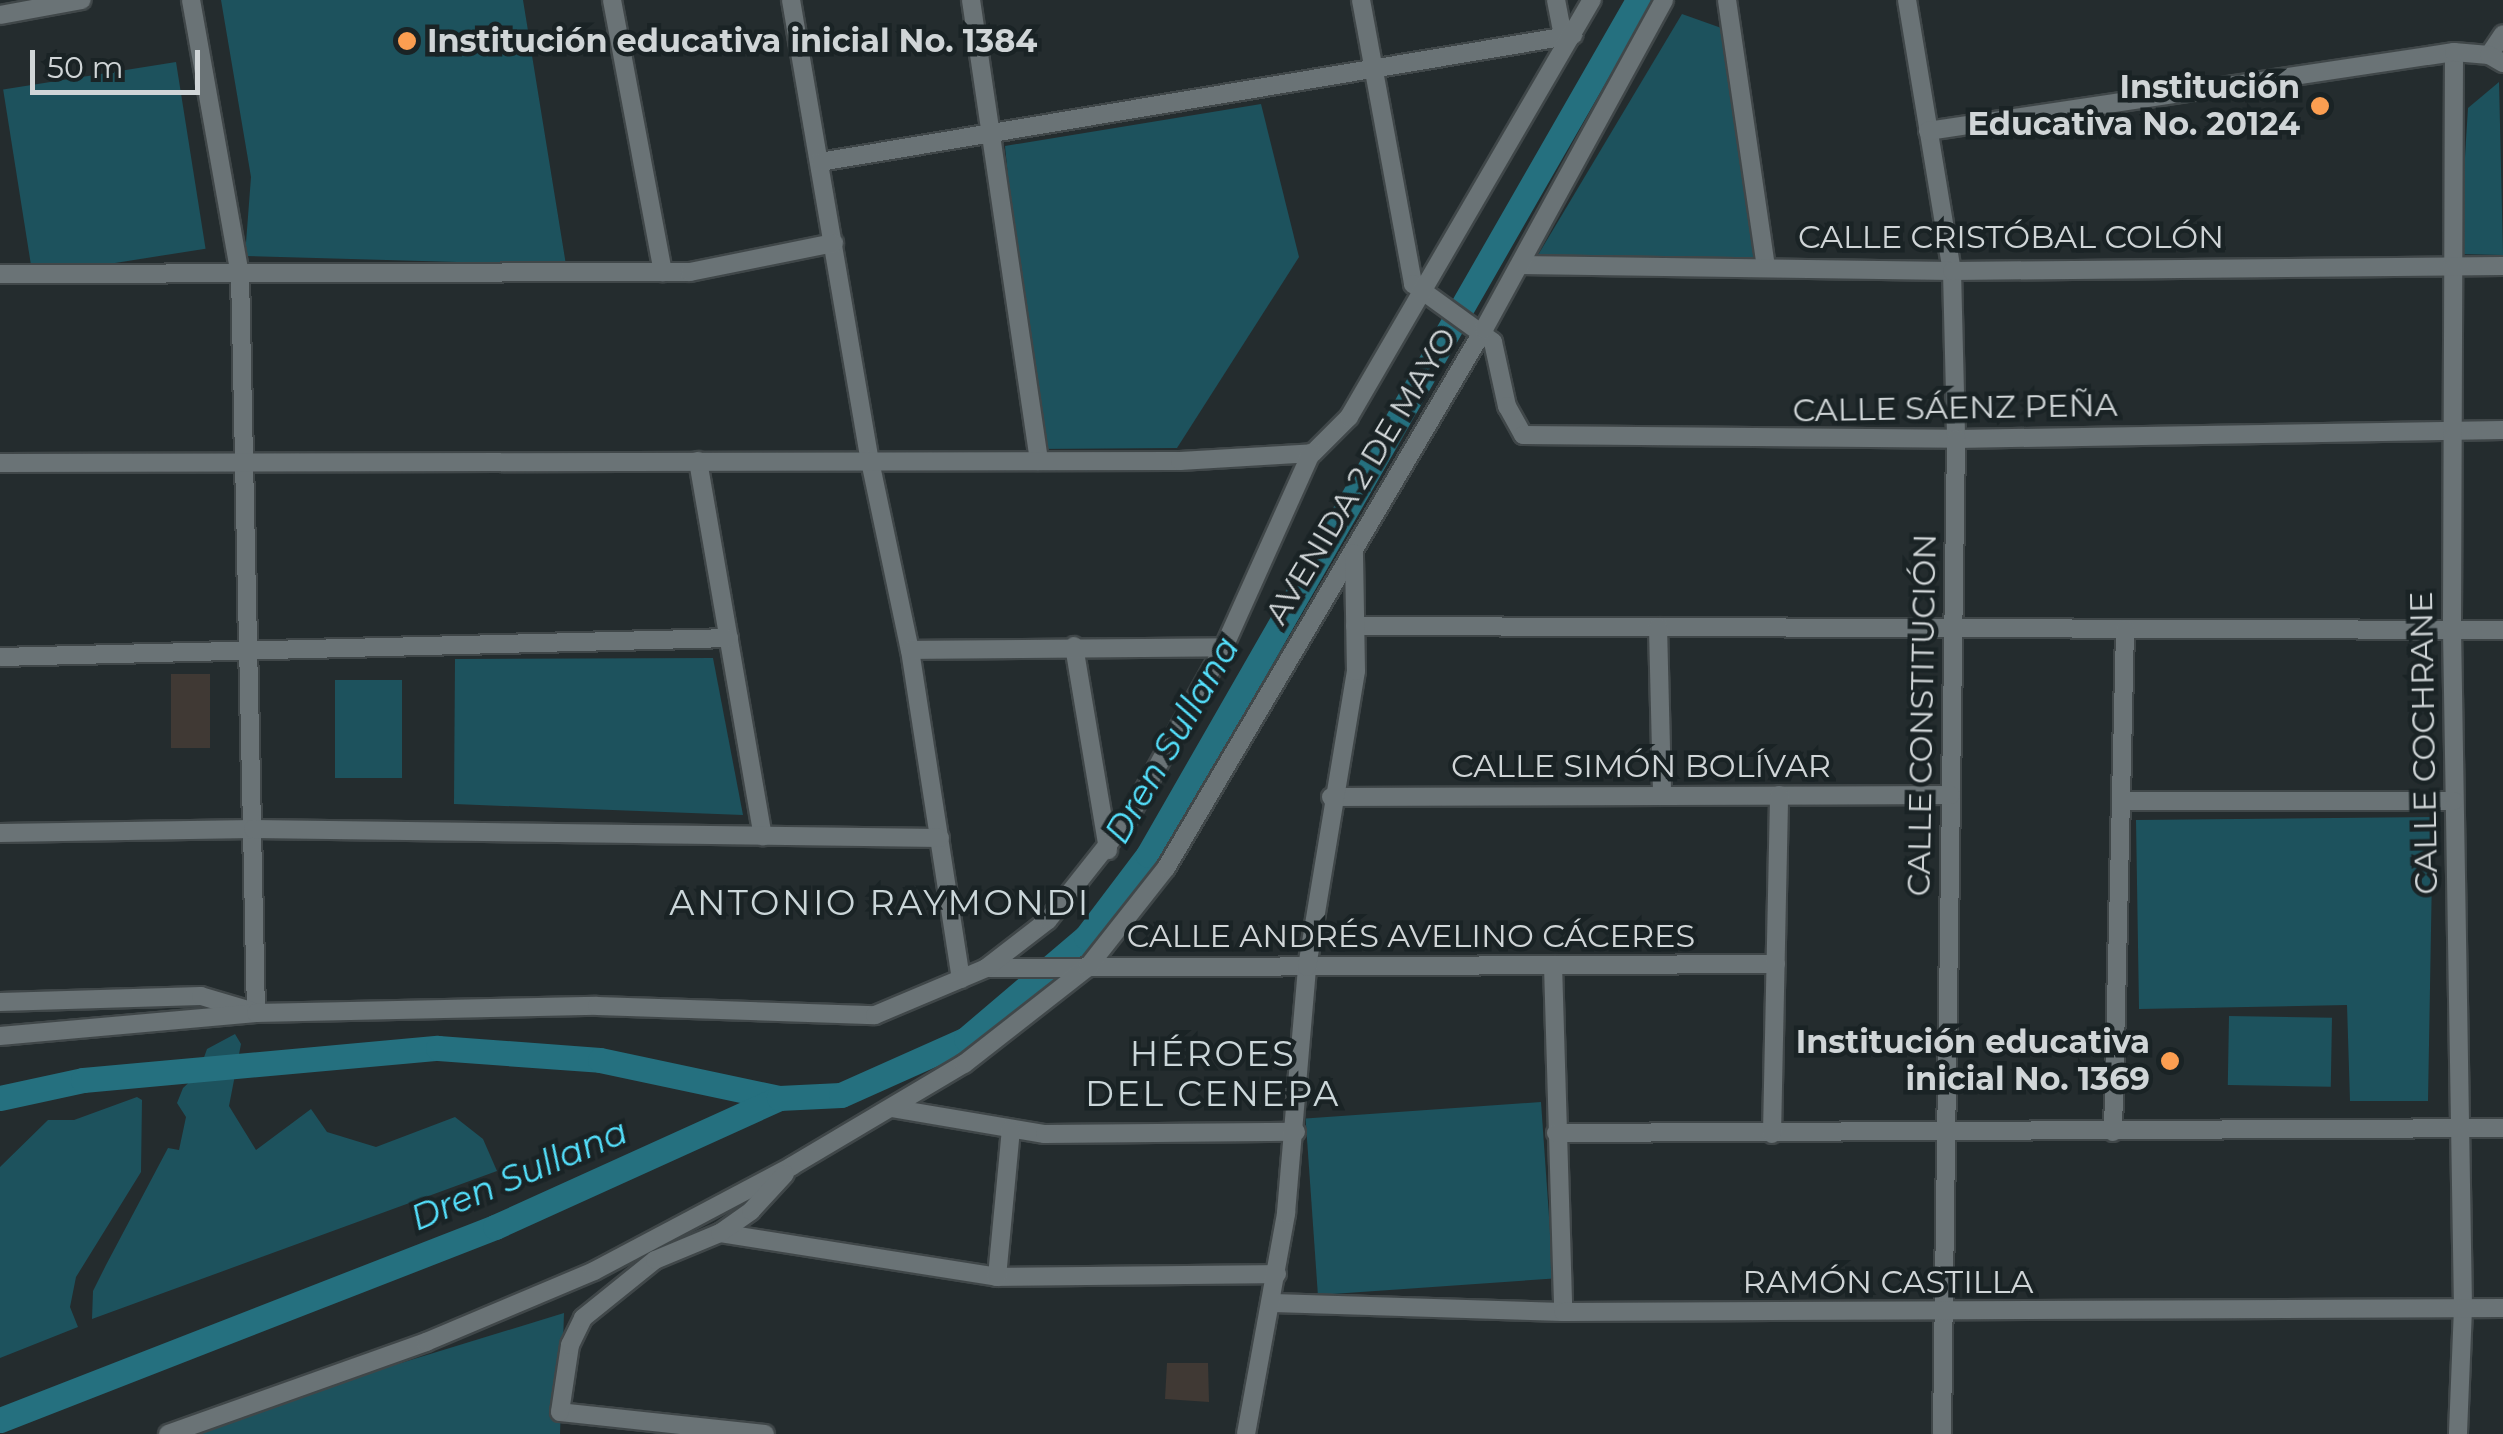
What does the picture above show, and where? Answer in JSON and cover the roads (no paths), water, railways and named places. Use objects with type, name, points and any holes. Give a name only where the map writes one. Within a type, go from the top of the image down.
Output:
[{"type":"street","points":[[0,16],[82,0]]},
{"type":"street","points":[[191,0],[240,274],[256,1013]]},
{"type":"street","points":[[612,0],[663,272]]},
{"type":"street","points":[[791,0],[870,461],[910,650],[961,979]]},
{"type":"street","points":[[971,0],[1039,460]]},
{"type":"street","points":[[1361,0],[1413,284],[1480,326]]},
{"type":"street","points":[[1556,0],[1568,36]]},
{"type":"street","points":[[0,1036],[256,1013],[597,1006],[875,1014],[986,968],[1048,920],[1108,850],[1224,647],[1312,453],[1349,416],[1427,293],[1568,36],[1592,0]]},
{"type":"street","name":"AVENIDA 2 DE MAYO","points":[[168,1434],[426,1342],[594,1272],[792,1166],[978,1054],[1079,968],[1166,868],[1480,326],[1520,265],[1664,0]]},
{"type":"street","points":[[1727,0],[1766,267]]},
{"type":"street","name":"CALLE CONSTITUCIÓN","points":[[1907,0],[1952,271],[1956,439],[1942,1434]]},
{"type":"street","points":[[1928,132],[2454,52],[2496,59],[2503,34]]},
{"type":"street","points":[[820,162],[990,130],[1568,36]]},
{"type":"street","name":"CALLE COCHRANE","points":[[2454,52],[2452,630],[2463,1308],[2458,1434]]},
{"type":"street","points":[[0,274],[663,272],[834,243]]},
{"type":"street","name":"CALLE CRISTÓBAL COLÓN","points":[[1520,265],[1952,271],[2503,266]]},
{"type":"street","name":"CALLE SÁENZ PEÑA","points":[[1480,326],[1502,358],[1513,421],[1523,435],[1542,440],[1956,439],[2503,430]]},
{"type":"street","points":[[0,463],[1039,460],[1312,453]]},
{"type":"street","points":[[698,461],[763,836]]},
{"type":"street","points":[[1246,1434],[1277,1274],[1296,1132],[1307,966],[1331,797],[1356,670],[1350,580],[1356,543]]},
{"type":"street","points":[[1355,626],[2503,630]]},
{"type":"street","points":[[1658,627],[1662,796]]},
{"type":"street","points":[[2113,1132],[2124,800],[2125,629]]},
{"type":"street","points":[[0,657],[248,655],[729,638]]},
{"type":"street","points":[[1074,646],[1108,850]]},
{"type":"street","points":[[910,650],[1224,647]]},
{"type":"street","name":"CALLE SIMÓN BOLÍVAR","points":[[1331,797],[1950,795]]},
{"type":"street","points":[[1772,1134],[1779,796]]},
{"type":"street","points":[[2124,800],[2454,802]]},
{"type":"street","points":[[0,833],[252,829],[940,838]]},
{"type":"street","name":"CALLE ANDRÉS AVELINO CÁCERES","points":[[986,968],[1776,964]]},
{"type":"street","points":[[1553,965],[1563,1312]]},
{"type":"street","points":[[0,1002],[201,996],[256,1013]]},
{"type":"street","points":[[891,1108],[1011,1130],[1296,1132]]},
{"type":"street","points":[[1556,1133],[1946,1135],[2503,1128]]},
{"type":"street","points":[[997,1277],[1011,1130]]},
{"type":"street","points":[[765,1434],[560,1412],[570,1345],[584,1318],[654,1260],[720,1233],[751,1211],[792,1166]]},
{"type":"street","points":[[720,1233],[997,1277],[1277,1274]]},
{"type":"street","name":"RAMÓN CASTILLA","points":[[1272,1302],[1563,1312],[2503,1308]]},
{"type":"waterway","name":"Dren Sullana","points":[[0,1420],[495,1227],[779,1098],[841,1095],[966,1039],[1086,937],[1148,855],[1638,0]]},
{"type":"waterway","points":[[0,1098],[83,1080],[438,1048],[600,1060],[779,1098]]},
{"type":"place","name":"Institución educativa inicial No. 1384","points":[[407,41]]},
{"type":"place","name":"Institución Educativa No. 20124","points":[[2320,106]]},
{"type":"place","name":"Institución educativa inicial No. 1369","points":[[2170,1061]]},
{"type":"district","name":"ANTONIO RAYMONDI","points":[[880,903]]},
{"type":"district","name":"HÉROES DEL CENEPA","points":[[1213,1074]]}]
